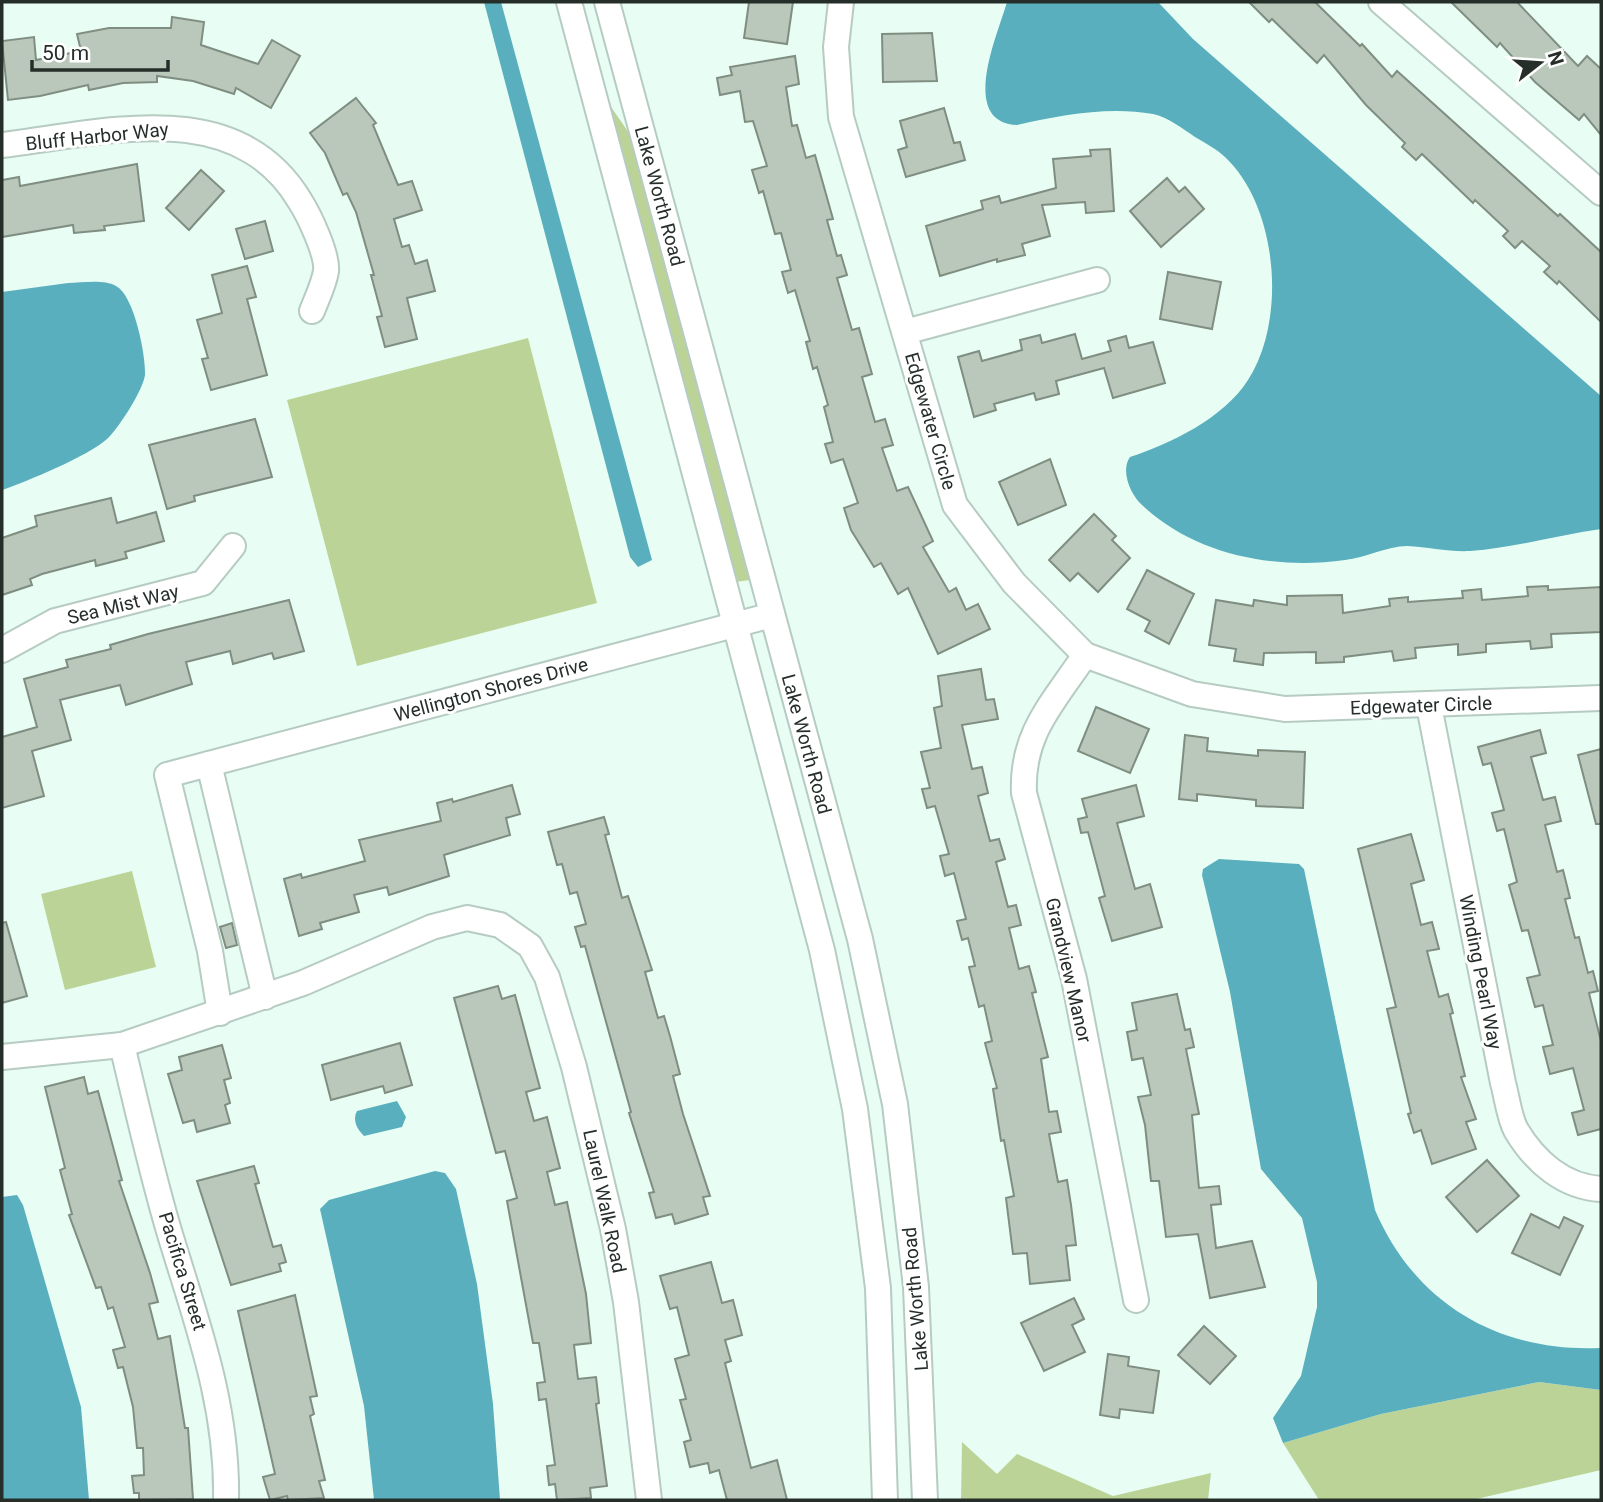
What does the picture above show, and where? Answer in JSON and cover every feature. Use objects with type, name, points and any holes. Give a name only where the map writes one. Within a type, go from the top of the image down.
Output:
[{"type":"street","name":"Lake Worth Road","points":[[569,2],[822,950],[855,1108],[878,1288],[884,1500]]},
{"type":"street","name":"Lake Worth Road","points":[[607,2],[860,939],[895,1104],[916,1287],[925,1500]]},
{"type":"street","name":"Edgewater Circle","points":[[841,2],[836,47],[841,117],[955,505],[1014,583],[1085,656],[1192,694],[1285,709],[1601,698]]},
{"type":"street","points":[[1381,2],[1601,193]]},
{"type":"street","name":"Bluff Harbor Way","points":[[2,145],[158,127],[208,133],[252,153],[282,178],[310,218],[327,269],[312,311]]},
{"type":"street","points":[[905,332],[1097,280]]},
{"type":"street","name":"Sea Mist Way","points":[[2,650],[55,621],[203,583],[233,546]]},
{"type":"street","name":"Wellington Shores Drive","points":[[220,1013],[210,951],[167,775],[772,615]]},
{"type":"street","name":"Grandview Manor","points":[[1085,656],[1030,739],[1023,767],[1024,793],[1074,979],[1136,1300]]},
{"type":"street","name":"Winding Pearl Way","points":[[1429,706],[1503,1083],[1515,1128],[1540,1161],[1565,1182],[1601,1189]]},
{"type":"street","points":[[2,1057],[121,1045],[265,997],[209,764]]},
{"type":"street","name":"Laurel Walk Road","points":[[265,997],[432,927],[467,918],[500,925],[530,946],[547,977],[574,1067],[613,1229],[626,1302],[649,1500]]},
{"type":"street","name":"Pacifica Street","points":[[121,1045],[169,1229],[211,1361],[227,1471],[226,1500]]},
{"type":"green space","points":[[609,104],[629,133],[750,580],[735,582]]},
{"type":"green space","points":[[528,338],[597,603],[357,666],[287,400]]},
{"type":"green space","points":[[132,871],[156,967],[65,990],[41,894]]},
{"type":"green space","points":[[1539,1382],[1601,1390],[1601,1470],[1472,1500],[1319,1500],[1283,1443],[1381,1414]]},
{"type":"green space","points":[[962,1442],[997,1474],[1017,1454],[1113,1496],[1211,1473],[1208,1500],[961,1500]]},
{"type":"water","points":[[484,2],[501,2],[652,560],[638,567],[630,557]]},
{"type":"water","points":[[1007,2],[1158,2],[1193,39],[1601,396],[1601,529],[1470,551],[1407,546],[1345,560],[1291,563],[1237,555],[1211,547],[1163,522],[1142,505],[1128,482],[1126,469],[1130,457],[1179,437],[1211,418],[1238,394],[1260,355],[1268,327],[1272,297],[1266,234],[1257,205],[1243,179],[1226,158],[1164,118],[1136,112],[1102,111],[1017,125],[999,120],[989,109],[987,74]]},
{"type":"water","points":[[68,283],[105,283],[116,286],[122,292],[133,313],[141,340],[145,366],[143,382],[118,426],[98,446],[42,474],[2,490],[2,292]]},
{"type":"water","points":[[1219,859],[1299,864],[1304,869],[1375,1210],[1392,1243],[1413,1272],[1437,1296],[1465,1316],[1496,1331],[1529,1342],[1601,1348],[1601,1390],[1539,1382],[1381,1414],[1283,1443],[1273,1418],[1301,1376],[1317,1307],[1317,1282],[1302,1218],[1261,1169],[1230,992],[1202,875],[1203,869]]},
{"type":"water","points":[[397,1101],[406,1117],[402,1127],[364,1136],[356,1124],[357,1111]]},
{"type":"water","points":[[435,1171],[445,1173],[456,1189],[477,1284],[493,1404],[500,1500],[374,1500],[364,1406],[320,1209],[329,1200]]},
{"type":"water","points":[[17,1195],[23,1205],[81,1407],[89,1500],[2,1500],[2,1197]]},
{"type":"building","points":[[749,2],[793,2],[787,44],[744,38]]},
{"type":"building","points":[[1249,2],[1315,2],[1360,46],[1362,44],[1392,77],[1397,71],[1558,216],[1560,214],[1601,252],[1601,322],[1559,281],[1557,284],[1544,272],[1550,266],[1522,241],[1515,248],[1503,236],[1508,231],[1475,200],[1473,203],[1422,154],[1416,160],[1402,147],[1405,143],[1366,105],[1324,55],[1317,63],[1272,19],[1269,22]]},
{"type":"building","points":[[1451,2],[1517,2],[1578,66],[1587,56],[1601,69],[1601,135],[1584,114],[1579,120],[1535,82],[1500,43],[1497,47]]},
{"type":"building","points":[[172,17],[204,22],[201,45],[258,64],[272,40],[300,56],[271,108],[236,88],[234,94],[193,81],[157,76],[157,82],[123,83],[89,90],[88,85],[8,100],[2,41],[34,37],[36,60],[81,51],[77,34],[109,28],[171,28]]},
{"type":"building","points":[[932,33],[937,81],[883,82],[882,34]]},
{"type":"building","points":[[795,56],[799,84],[786,87],[792,126],[797,125],[806,158],[815,155],[833,219],[827,220],[837,256],[841,255],[847,275],[837,278],[852,330],[859,328],[872,374],[862,377],[875,422],[885,419],[893,445],[882,448],[897,491],[908,487],[933,541],[923,547],[949,592],[956,588],[966,610],[978,604],[990,629],[938,654],[908,588],[898,594],[881,563],[874,567],[851,530],[844,508],[858,503],[843,459],[831,463],[825,444],[833,442],[824,407],[828,405],[817,367],[813,369],[806,342],[810,341],[795,290],[788,293],[782,272],[791,270],[781,233],[775,234],[763,191],[759,193],[752,170],[767,166],[753,121],[745,122],[740,91],[720,95],[717,78],[732,75],[730,67]]},
{"type":"building","points":[[356,98],[376,123],[373,125],[398,185],[412,181],[422,210],[394,219],[402,247],[409,245],[415,264],[427,260],[435,291],[407,298],[417,339],[385,347],[377,317],[382,316],[371,275],[374,275],[356,212],[347,193],[343,195],[325,153],[310,133]]},
{"type":"building","points":[[944,108],[954,143],[960,142],[965,160],[906,177],[898,150],[907,147],[900,121]]},
{"type":"building","points":[[1110,149],[1114,211],[1086,213],[1085,202],[1042,205],[1050,236],[1022,244],[1025,255],[997,262],[997,259],[940,276],[926,226],[983,209],[981,201],[999,196],[1001,203],[1056,188],[1053,159],[1091,156],[1090,150]]},
{"type":"building","points":[[137,164],[144,221],[104,226],[105,230],[74,233],[73,225],[2,237],[2,180],[19,177],[20,186]]},
{"type":"building","points":[[201,170],[224,191],[189,230],[166,208]]},
{"type":"building","points":[[1167,178],[1179,192],[1185,187],[1204,209],[1161,247],[1130,211]]},
{"type":"building","points":[[265,221],[273,251],[245,259],[236,229]]},
{"type":"building","points":[[247,266],[256,297],[247,299],[267,375],[211,390],[202,359],[208,358],[197,320],[222,313],[212,275]]},
{"type":"building","points":[[1168,272],[1221,282],[1212,329],[1160,319]]},
{"type":"building","points":[[1075,334],[1082,359],[1111,351],[1108,341],[1126,336],[1129,348],[1153,342],[1165,383],[1113,398],[1104,368],[1056,381],[1059,394],[1036,400],[1034,393],[994,404],[996,410],[974,417],[958,357],[979,351],[982,361],[1022,350],[1020,340],[1040,335],[1042,343]]},
{"type":"building","points":[[255,419],[272,477],[194,496],[195,501],[167,509],[149,445]]},
{"type":"building","points":[[1050,459],[1066,505],[1018,525],[999,482]]},
{"type":"building","points":[[111,498],[117,523],[156,512],[164,541],[125,552],[127,558],[96,566],[95,560],[42,574],[30,579],[32,585],[2,595],[2,538],[37,526],[35,516]]},
{"type":"building","points":[[1094,514],[1116,536],[1112,540],[1130,558],[1098,592],[1078,573],[1070,581],[1049,560]]},
{"type":"building","points":[[1147,570],[1194,594],[1169,644],[1145,631],[1150,621],[1127,609]]},
{"type":"building","points":[[1548,586],[1548,590],[1601,587],[1601,632],[1551,634],[1552,647],[1531,649],[1530,641],[1486,644],[1486,652],[1458,655],[1458,644],[1415,648],[1416,658],[1394,661],[1392,651],[1344,657],[1344,662],[1316,663],[1316,652],[1264,653],[1263,665],[1234,661],[1236,649],[1209,645],[1216,600],[1253,606],[1254,600],[1287,605],[1287,596],[1342,595],[1343,613],[1390,606],[1389,599],[1408,597],[1408,602],[1463,598],[1462,591],[1481,589],[1482,600],[1528,596],[1527,587]]},
{"type":"building","points":[[289,600],[304,651],[274,659],[272,653],[233,664],[230,651],[186,662],[192,684],[126,705],[120,685],[60,700],[71,740],[32,751],[44,796],[2,808],[2,737],[37,727],[24,679],[68,667],[66,660],[111,649],[110,645]]},
{"type":"building","points":[[981,669],[986,700],[994,699],[998,719],[962,725],[972,769],[982,767],[988,793],[978,796],[990,841],[999,839],[1005,859],[996,862],[1008,907],[1016,905],[1021,925],[1009,928],[1019,969],[1029,966],[1036,992],[1032,993],[1048,1057],[1041,1059],[1049,1112],[1057,1111],[1061,1132],[1049,1134],[1058,1182],[1067,1180],[1076,1245],[1066,1246],[1070,1280],[1030,1284],[1027,1253],[1013,1254],[1006,1198],[1014,1196],[1004,1140],[1001,1141],[993,1089],[997,1088],[985,1043],[992,1041],[984,1005],[979,1007],[969,967],[975,966],[968,938],[962,940],[957,921],[966,919],[954,873],[945,876],[940,856],[949,854],[935,806],[927,808],[922,789],[930,788],[921,752],[941,748],[934,708],[942,706],[938,676]]},
{"type":"building","points":[[1096,707],[1149,729],[1130,773],[1078,751]]},
{"type":"building","points":[[1540,730],[1546,753],[1531,757],[1543,800],[1555,797],[1561,821],[1545,825],[1557,872],[1563,870],[1570,898],[1565,899],[1575,938],[1579,937],[1588,973],[1593,971],[1598,991],[1589,993],[1601,1041],[1601,1129],[1578,1135],[1572,1113],[1584,1110],[1573,1068],[1550,1074],[1543,1047],[1553,1045],[1543,1005],[1535,1007],[1527,978],[1540,975],[1528,930],[1522,931],[1509,885],[1517,882],[1504,829],[1497,831],[1492,813],[1504,810],[1491,763],[1483,765],[1478,747]]},
{"type":"building","points":[[1185,735],[1208,738],[1207,751],[1258,756],[1258,750],[1305,752],[1303,808],[1256,806],[1256,800],[1197,794],[1197,801],[1179,799]]},
{"type":"building","points":[[1601,749],[1601,824],[1596,824],[1578,755]]},
{"type":"building","points":[[512,785],[520,814],[506,818],[510,835],[444,855],[449,876],[389,895],[387,887],[354,895],[359,912],[320,923],[322,929],[299,936],[284,879],[301,874],[302,878],[365,861],[359,840],[441,821],[437,803],[452,799],[453,802]]},
{"type":"building","points":[[1136,785],[1144,816],[1117,823],[1135,889],[1150,884],[1162,927],[1112,941],[1099,898],[1105,896],[1088,832],[1081,833],[1078,819],[1087,817],[1082,799]]},
{"type":"building","points":[[604,817],[609,834],[605,835],[622,898],[628,896],[652,970],[645,972],[658,1018],[664,1016],[670,1036],[680,1074],[673,1076],[710,1196],[703,1197],[708,1214],[675,1224],[672,1214],[656,1218],[649,1193],[654,1192],[629,1113],[631,1112],[585,946],[581,947],[575,927],[586,924],[577,892],[570,894],[562,864],[557,865],[548,832]]},
{"type":"building","points":[[1411,834],[1424,880],[1411,884],[1421,925],[1432,922],[1439,949],[1427,951],[1439,997],[1448,994],[1453,1013],[1450,1014],[1465,1076],[1461,1077],[1476,1119],[1466,1122],[1476,1149],[1432,1164],[1421,1130],[1414,1133],[1408,1114],[1411,1113],[1387,1009],[1396,1007],[1358,849]]},
{"type":"building","points":[[6,922],[27,996],[2,1003],[2,923]]},
{"type":"building","points":[[232,923],[237,945],[226,948],[220,927]]},
{"type":"building","points":[[498,986],[502,999],[515,995],[540,1088],[526,1092],[534,1121],[547,1117],[560,1168],[547,1172],[555,1205],[567,1202],[586,1294],[591,1343],[574,1345],[578,1379],[596,1377],[599,1403],[596,1404],[607,1486],[590,1488],[591,1498],[557,1500],[555,1484],[549,1485],[547,1466],[555,1465],[546,1399],[539,1400],[537,1383],[545,1382],[539,1343],[533,1343],[507,1201],[517,1198],[505,1151],[496,1153],[454,998]]},
{"type":"building","points":[[1177,994],[1185,1030],[1190,1029],[1194,1047],[1186,1049],[1199,1114],[1192,1115],[1199,1188],[1219,1186],[1221,1204],[1211,1205],[1216,1248],[1252,1241],[1265,1287],[1210,1298],[1198,1234],[1166,1237],[1159,1181],[1151,1181],[1145,1125],[1138,1097],[1151,1095],[1143,1058],[1132,1060],[1127,1032],[1137,1030],[1132,1003]]},
{"type":"building","points":[[400,1043],[412,1085],[385,1093],[383,1086],[331,1100],[322,1065]]},
{"type":"building","points":[[222,1045],[231,1078],[224,1080],[230,1103],[225,1105],[230,1123],[197,1132],[194,1120],[183,1123],[168,1074],[182,1070],[179,1057]]},
{"type":"building","points":[[84,1077],[88,1094],[98,1091],[122,1180],[119,1181],[150,1273],[158,1302],[149,1304],[158,1339],[170,1336],[185,1428],[188,1428],[193,1499],[139,1500],[139,1493],[134,1493],[132,1476],[144,1475],[143,1448],[137,1448],[133,1407],[123,1367],[118,1368],[113,1350],[125,1347],[113,1307],[108,1309],[101,1287],[96,1288],[69,1215],[72,1214],[60,1170],[65,1168],[45,1087]]},
{"type":"building","points":[[1487,1160],[1519,1196],[1477,1232],[1446,1197]]},
{"type":"building","points":[[254,1166],[259,1183],[255,1184],[273,1247],[281,1245],[286,1262],[279,1264],[281,1271],[231,1285],[197,1181]]},
{"type":"building","points":[[1531,1214],[1559,1228],[1564,1217],[1583,1226],[1560,1275],[1512,1253]]},
{"type":"building","points":[[711,1262],[722,1303],[733,1300],[742,1335],[725,1340],[731,1361],[725,1363],[751,1468],[777,1460],[787,1500],[727,1500],[719,1470],[710,1473],[708,1463],[690,1467],[684,1442],[691,1440],[680,1400],[686,1399],[675,1359],[689,1355],[677,1307],[670,1309],[660,1276]]},
{"type":"building","points":[[295,1295],[317,1396],[310,1397],[314,1414],[310,1416],[325,1480],[319,1481],[324,1498],[288,1500],[287,1496],[270,1500],[263,1477],[275,1474],[238,1311]]},
{"type":"building","points":[[1074,1298],[1084,1319],[1072,1325],[1085,1352],[1044,1371],[1021,1323]]},
{"type":"building","points":[[1204,1326],[1236,1356],[1210,1384],[1178,1355]]},
{"type":"building","points":[[1108,1354],[1129,1357],[1128,1366],[1159,1371],[1153,1413],[1120,1409],[1119,1418],[1100,1415]]}]
